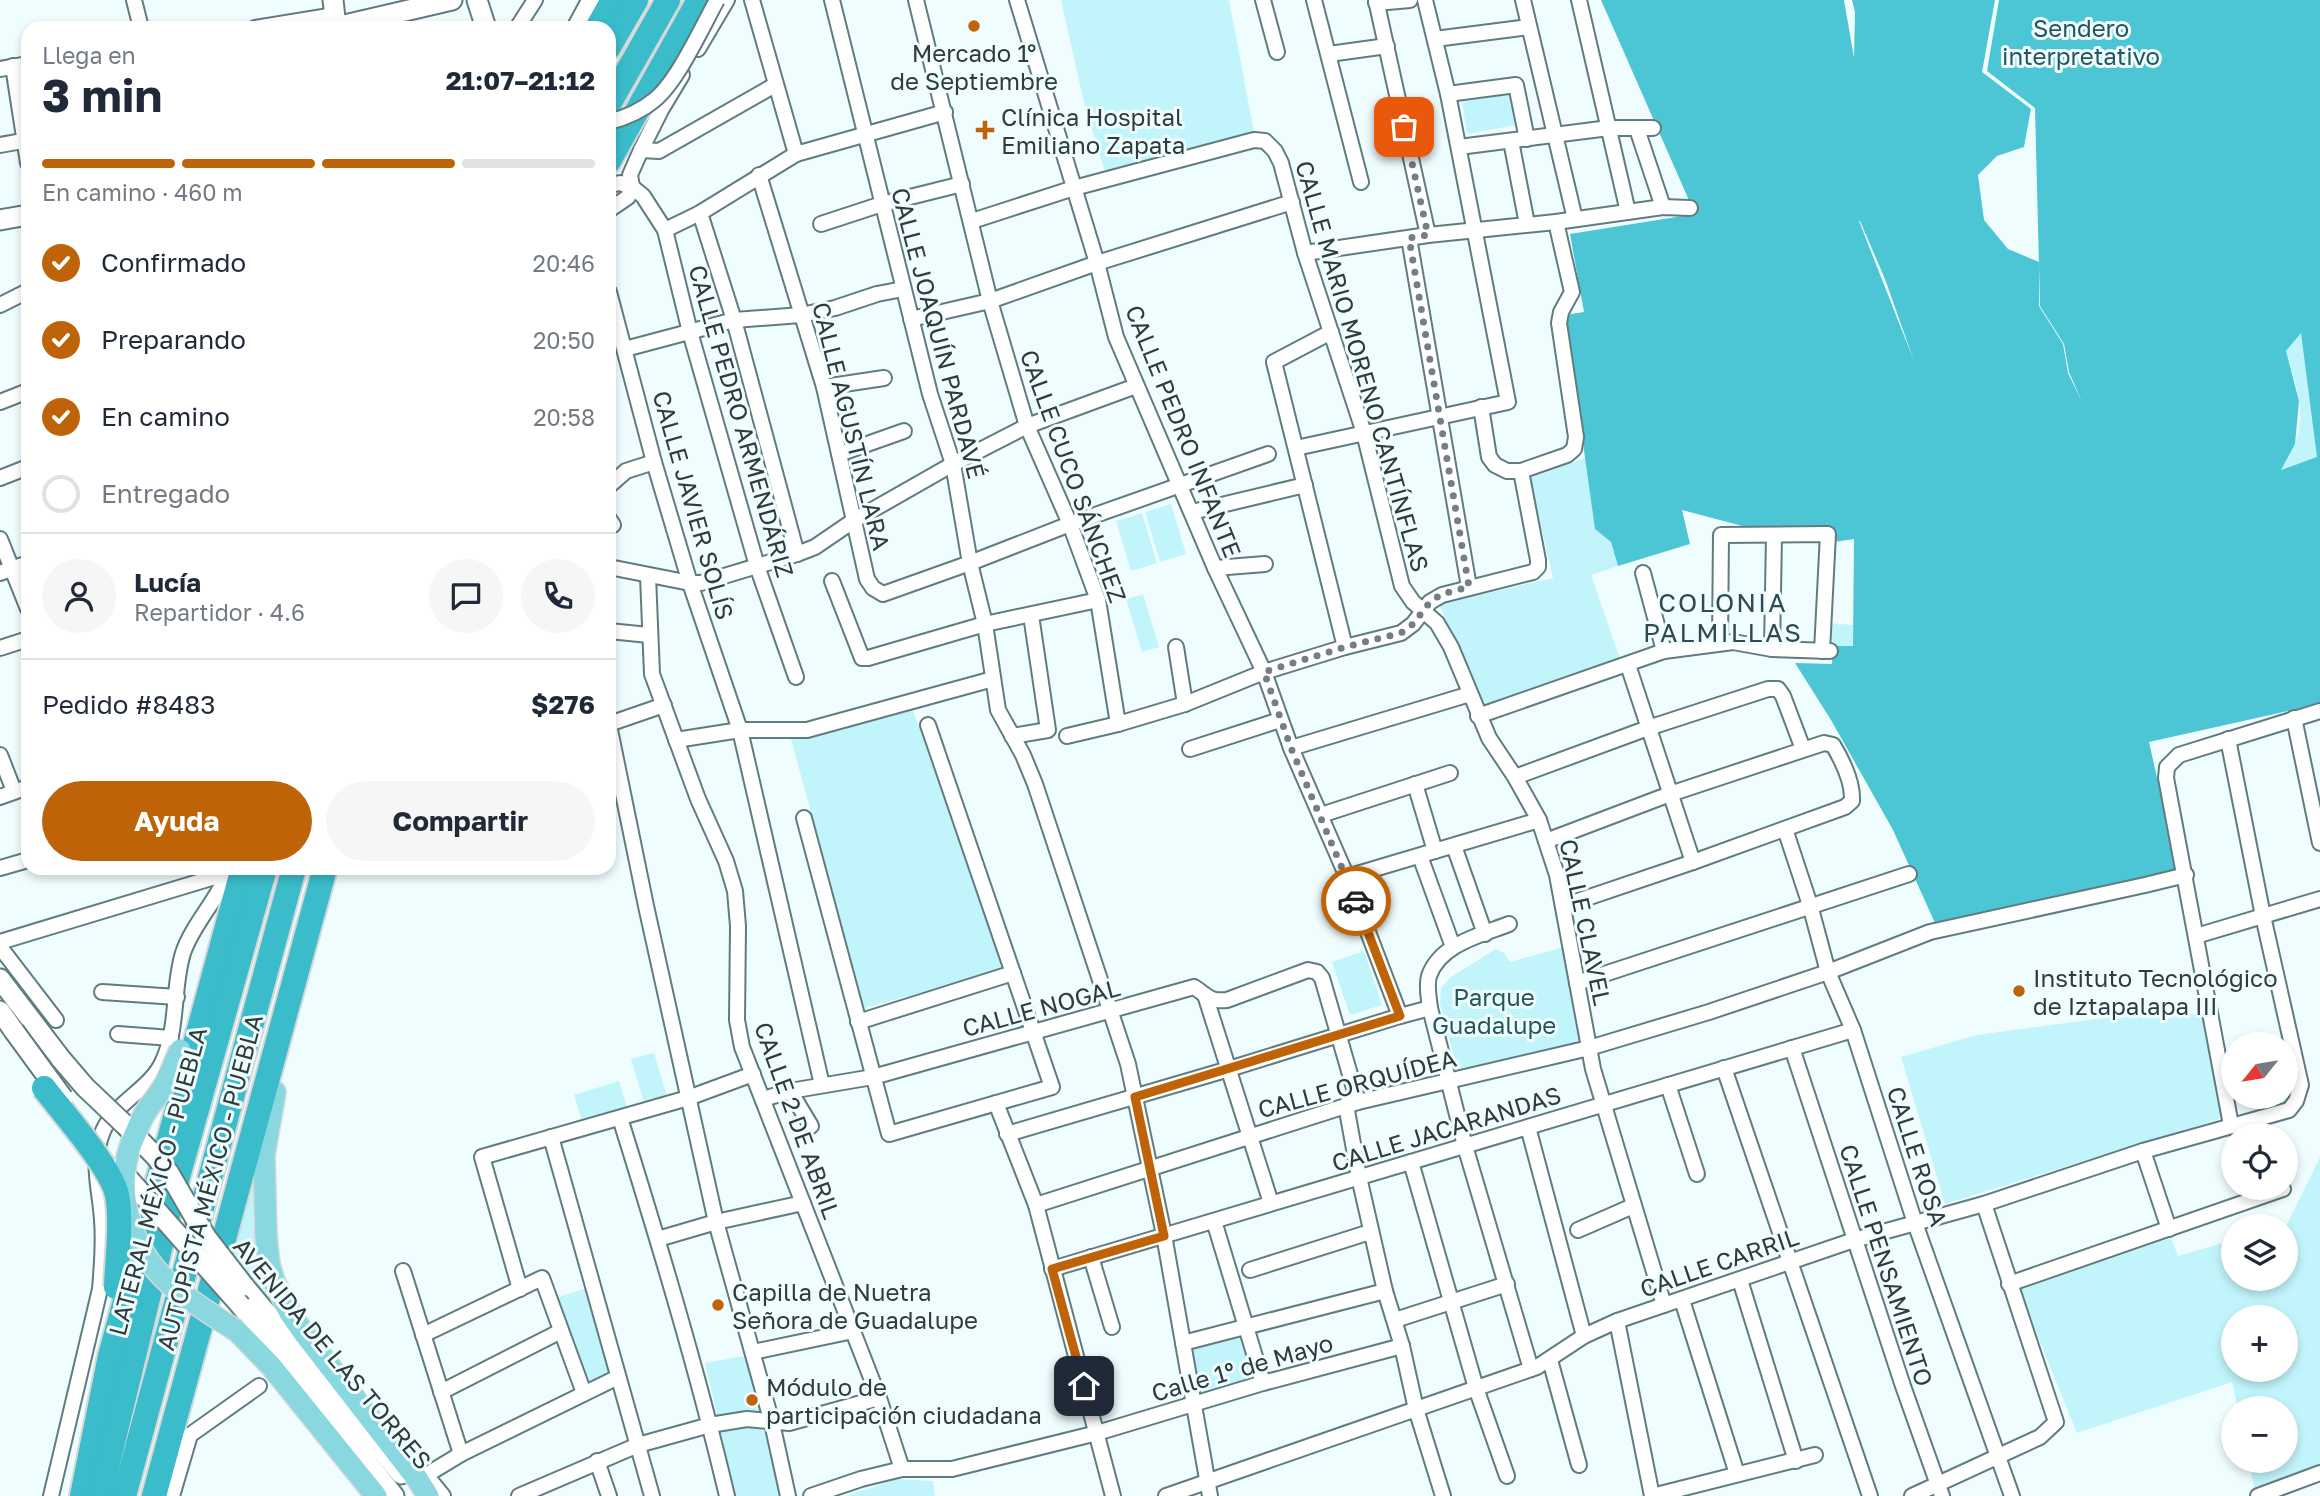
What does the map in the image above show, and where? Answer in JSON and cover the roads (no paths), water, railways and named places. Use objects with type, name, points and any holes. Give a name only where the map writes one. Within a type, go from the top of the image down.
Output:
[{"type":"highway","points":[[601,21],[613,0]]},
{"type":"highway","points":[[616,35],[636,0]]},
{"type":"highway","points":[[616,92],[668,0]]},
{"type":"highway","points":[[616,148],[699,0]]},
{"type":"highway","name":"LATERAL MÉXICO - PUEBLA","points":[[82,1496],[110,1356],[230,913],[233,875]]},
{"type":"highway","name":"AUTOPISTA MÉXICO - PUEBLA","points":[[100,1496],[174,1191],[263,875]]},
{"type":"highway","name":"AUTOPISTA MÉXICO - PUEBLA","points":[[124,1496],[292,875]]},
{"type":"highway","points":[[154,1496],[323,875]]},
{"type":"highway","points":[[7,1021],[44,1088],[106,1170],[117,1194],[116,1287],[71,1496]]},
{"type":"main road","points":[[335,18],[452,0]]},
{"type":"main road","points":[[477,0],[484,21]]},
{"type":"main road","points":[[581,21],[592,0]]},
{"type":"main road","points":[[0,220],[21,216]]},
{"type":"main road","points":[[230,913],[175,1044],[165,1084],[144,1115],[130,1147],[124,1185],[129,1220],[140,1245],[171,1285],[237,1331],[271,1366],[376,1496]]},
{"type":"main road","name":"AVENIDA DE LAS TORRES","points":[[0,979],[85,1087],[133,1132],[169,1173],[242,1296],[394,1496]]},
{"type":"main road","name":"AVENIDA DE LAS TORRES","points":[[7,1021],[58,1092],[131,1183],[423,1487]]},
{"type":"main road","points":[[281,1031],[282,1053],[264,1155],[267,1243],[274,1282],[304,1333],[423,1487]]},
{"type":"street","points":[[134,0],[139,21]]},
{"type":"street","points":[[522,21],[535,0]]},
{"type":"street","points":[[616,120],[654,101],[674,77],[717,0]]},
{"type":"street","points":[[616,205],[628,197],[632,187],[630,175],[661,110],[727,0]]},
{"type":"street","points":[[752,0],[796,155]]},
{"type":"street","name":"CALLE JOAQUÍN PARDAVÉ","points":[[832,0],[930,394],[953,464],[970,563],[985,624],[998,710],[1023,755],[1035,784],[1128,1063],[1164,1236],[1209,1489]]},
{"type":"street","name":"CALLE PEDRO INFANTE","points":[[1017,0],[1097,263],[1116,337],[1215,568],[1264,672],[1291,748],[1347,877],[1400,1016]]},
{"type":"street","points":[[1263,0],[1277,52]]},
{"type":"street","points":[[1314,0],[1361,182]]},
{"type":"street","points":[[1410,0],[1376,2],[1428,235]]},
{"type":"street","points":[[1296,448],[1508,402],[1459,146],[1425,0]]},
{"type":"street","points":[[1523,0],[1575,219]]},
{"type":"street","points":[[1579,0],[1628,212]]},
{"type":"street","name":"CALLE CUCO SÁNCHEZ","points":[[921,1],[990,301],[1027,426],[1070,524],[1098,600],[1118,724]]},
{"type":"street","points":[[311,21],[335,18]]},
{"type":"street","points":[[1435,39],[1529,27]]},
{"type":"street","points":[[1329,54],[1387,46]]},
{"type":"street","points":[[14,66],[21,109]]},
{"type":"street","points":[[641,150],[659,151],[775,85]]},
{"type":"street","points":[[1448,94],[1516,85],[1527,139]]},
{"type":"street","points":[[665,230],[700,213],[796,155],[945,112]]},
{"type":"street","points":[[1459,146],[1609,128],[1653,128]]},
{"type":"street","points":[[1637,130],[1664,207]]},
{"type":"street","name":"CALLE MARIO MORENO CANTÍNFLAS","points":[[972,221],[1074,188],[1254,140],[1265,141],[1275,151],[1364,433],[1402,586],[1413,602],[1424,611]]},
{"type":"street","points":[[0,145],[21,141]]},
{"type":"street","points":[[1511,141],[1527,224]]},
{"type":"street","name":"CALLE AGUSTÍN LARA","points":[[760,175],[824,387],[867,579],[873,588],[883,594],[970,563]]},
{"type":"street","points":[[616,184],[632,187]]},
{"type":"street","points":[[821,224],[882,204],[962,184]]},
{"type":"street","name":"CALLE PEDRO ARMENDÁRIZ","points":[[632,187],[643,196],[665,230],[690,331],[757,566],[796,677]]},
{"type":"street","points":[[911,319],[990,301],[1097,263],[1292,202]]},
{"type":"street","points":[[1305,253],[1428,235],[1556,222],[1664,207],[1690,208]]},
{"type":"street","points":[[700,213],[734,320],[797,554]]},
{"type":"street","points":[[1481,407],[1489,457],[1495,465],[1507,471],[1521,471],[1567,456],[1574,449],[1576,437],[1559,323],[1572,292],[1556,222]]},
{"type":"street","points":[[1409,238],[1469,587]]},
{"type":"street","points":[[625,349],[734,320],[801,315],[903,289]]},
{"type":"street","points":[[0,305],[21,294]]},
{"type":"street","name":"CALLE JAVIER SOLÍS","points":[[616,317],[654,462],[740,730],[822,1085]]},
{"type":"street","points":[[1331,332],[1274,362],[1345,647]]},
{"type":"street","points":[[824,387],[884,378]]},
{"type":"street","points":[[616,569],[701,583],[797,554],[815,547],[853,521],[953,464],[1027,426],[1136,386]]},
{"type":"street","points":[[0,402],[21,394]]},
{"type":"street","points":[[839,454],[904,430]]},
{"type":"street","points":[[970,563],[1070,524],[1268,454]]},
{"type":"street","points":[[616,480],[626,471],[654,462]]},
{"type":"street","points":[[0,478],[21,470]]},
{"type":"street","points":[[1067,736],[1185,704],[1264,672],[1401,633],[1413,624],[1430,602],[1442,594],[1533,572],[1538,567],[1521,471]]},
{"type":"street","points":[[1192,512],[1305,485]]},
{"type":"street","points":[[1478,716],[1664,651],[1733,642],[1772,649],[1826,651],[1828,534],[1721,535],[1720,642]]},
{"type":"street","points":[[1772,649],[1774,535]]},
{"type":"street","points":[[0,539],[6,571],[21,597]]},
{"type":"street","points":[[1215,568],[1265,564]]},
{"type":"street","points":[[1643,573],[1664,651]]},
{"type":"street","name":"CALLE 2 DE ABRIL","points":[[648,576],[652,674],[698,799],[726,861],[735,891],[738,926],[737,1020],[742,1047],[879,1398],[902,1469]]},
{"type":"street","points":[[832,580],[862,658],[868,659],[985,624],[1098,600]]},
{"type":"street","name":"CALLE CLAVEL","points":[[1424,611],[1437,623],[1451,647],[1489,738],[1539,820],[1557,875],[1589,1048],[1603,1104],[1664,1305]]},
{"type":"street","points":[[1012,736],[1048,730],[1031,615]]},
{"type":"street","points":[[616,632],[649,635]]},
{"type":"street","points":[[0,648],[21,641]]},
{"type":"street","points":[[1176,648],[1185,704]]},
{"type":"street","points":[[1628,665],[1693,862]]},
{"type":"street","points":[[676,740],[740,730],[807,730],[993,679]]},
{"type":"street","points":[[1515,777],[1648,728],[1768,689],[1778,688],[1783,696],[1802,748]]},
{"type":"street","points":[[1291,748],[1470,694]]},
{"type":"street","points":[[616,722],[664,705]]},
{"type":"street","points":[[2231,1123],[2166,778],[2167,767],[2179,755],[2320,711]]},
{"type":"street","points":[[2294,718],[2320,843]]},
{"type":"street","points":[[1190,749],[1280,720]]},
{"type":"street","points":[[804,818],[889,1134],[1052,1087],[928,725]]},
{"type":"street","points":[[2228,739],[2263,916]]},
{"type":"street","points":[[1546,841],[1670,794],[1802,748],[1824,743],[1833,745],[1853,791],[1852,801],[1845,807],[1563,906]]},
{"type":"street","points":[[0,755],[14,792]]},
{"type":"street","points":[[616,757],[716,1222],[772,1423],[788,1496]]},
{"type":"street","points":[[1321,815],[1450,773]]},
{"type":"street","points":[[1415,784],[1428,853],[1452,947]]},
{"type":"street","points":[[1347,877],[1539,820]]},
{"type":"street","name":"CALLE ROSA","points":[[1785,829],[1828,972],[1853,1030],[1915,1223],[2012,1496]]},
{"type":"street","points":[[1454,846],[1485,934]]},
{"type":"street","points":[[0,869],[21,862]]},
{"type":"street","points":[[1577,983],[1909,874]]},
{"type":"street","name":"CALLE ORQUÍDEA","points":[[1036,1205],[1352,1103],[1589,1048],[1709,1012],[1828,972],[1930,932],[2145,886],[2186,874]]},
{"type":"street","points":[[0,942],[217,875]]},
{"type":"street","points":[[51,1496],[100,1290],[102,1220],[95,1164],[104,1129],[126,1100],[151,1080],[175,1044],[175,1019],[183,951],[230,875]]},
{"type":"street","points":[[2196,936],[2320,899]]},
{"type":"street","name":"CALLE CARRIL","points":[[2239,1123],[2289,1110],[2296,1101],[2301,1085],[2263,916]]},
{"type":"street","points":[[1509,924],[1452,947],[1441,955],[1429,977],[1430,1009],[1465,1146],[1531,1369]]},
{"type":"street","points":[[0,947],[56,1020]]},
{"type":"street","name":"CALLE NOGAL","points":[[763,1099],[790,1091],[873,1077],[1194,987],[1206,998],[1227,1000],[1308,970],[1317,972],[1322,978],[1339,1034]]},
{"type":"street","points":[[858,1022],[1013,973]]},
{"type":"street","points":[[102,992],[177,997]]},
{"type":"street","points":[[1206,998],[1271,1203]]},
{"type":"street","points":[[1007,1134],[1430,1009]]},
{"type":"street","name":"CALLE JACARANDAS","points":[[1052,1269],[1853,1030]]},
{"type":"street","points":[[118,1034],[175,1044]]},
{"type":"street","points":[[1339,1034],[1352,1103],[1359,1177],[1370,1232],[1402,1346],[1416,1409],[1443,1496]]},
{"type":"street","name":"CALLE PENSAMIENTO","points":[[1792,1048],[1939,1490]]},
{"type":"street","points":[[1724,1068],[1870,1496]]},
{"type":"street","points":[[520,1289],[482,1157],[688,1098],[753,1074]]},
{"type":"street","points":[[1668,1085],[1697,1174]]},
{"type":"street","points":[[790,1091],[811,1126]]},
{"type":"street","points":[[996,1103],[1036,1205],[1113,1496]]},
{"type":"street","points":[[620,1118],[658,1238],[710,1425],[726,1496]]},
{"type":"street","points":[[1528,1127],[1584,1336]]},
{"type":"street","name":"CALLE CARRIL","points":[[1166,1496],[1209,1489],[1416,1409],[1531,1369],[1550,1360],[1584,1336],[1617,1321],[1854,1240],[1984,1204],[2221,1128]]},
{"type":"street","points":[[551,1137],[652,1496]]},
{"type":"street","points":[[2143,1151],[2169,1229]]},
{"type":"street","points":[[1411,1162],[1476,1388],[1507,1476]]},
{"type":"street","points":[[2009,1284],[2252,1200]]},
{"type":"street","points":[[658,1238],[803,1203]]},
{"type":"street","points":[[1912,1496],[1939,1490],[1997,1456],[2040,1437],[2056,1422],[1984,1204]]},
{"type":"street","points":[[1578,1230],[1633,1206]]},
{"type":"street","points":[[1214,1221],[1263,1383]]},
{"type":"street","points":[[1250,1270],[1370,1232]]},
{"type":"street","points":[[1091,1257],[1112,1327]]},
{"type":"street","points":[[403,1271],[461,1454]]},
{"type":"street","points":[[423,1335],[542,1278],[584,1393]]},
{"type":"street","points":[[1740,1280],[1796,1461]]},
{"type":"street","points":[[1395,1320],[1507,1284]]},
{"type":"street","points":[[1183,1343],[1385,1291]]},
{"type":"street","points":[[1682,1300],[1737,1474]]},
{"type":"street","points":[[1617,1321],[1651,1496],[1815,1455]]},
{"type":"street","points":[[441,1392],[561,1331]]},
{"type":"street","points":[[753,1352],[853,1331]]},
{"type":"street","name":"Calle 1º de Mayo","points":[[811,1496],[902,1469],[952,1469],[1097,1433],[1263,1383],[1402,1346]]},
{"type":"street","points":[[1550,1360],[1579,1465]]},
{"type":"street","points":[[443,1496],[423,1487],[461,1454],[612,1380]]},
{"type":"street","points":[[172,1496],[190,1435],[259,1386]]},
{"type":"street","points":[[519,1496],[638,1445],[710,1425],[747,1419],[789,1423],[879,1398]]},
{"type":"street","points":[[597,1461],[609,1496]]},
{"type":"street","points":[[2258,1496],[2320,1473]]},
{"type":"place","name":"Mercado 1° de Septiembre","points":[[974,26]]},
{"type":"place","name":"Clínica Hospital Emiliano Zapata","points":[[985,130]]},
{"type":"place","name":"Instituto Tecnológico de Iztapalapa III","points":[[2019,991]]},
{"type":"place","name":"Capilla de Nuetra Señora de Guadalupe","points":[[718,1305]]},
{"type":"place","name":"Módulo de participación ciudadana","points":[[752,1400]]},
{"type":"district","name":"COLONIA PALMILLAS","points":[[1723,617]]},
{"type":"park label","name":"Sendero interpretativo","points":[[2081,41]]},
{"type":"park label","name":"Parque Guadalupe","points":[[1494,1010]]}]
